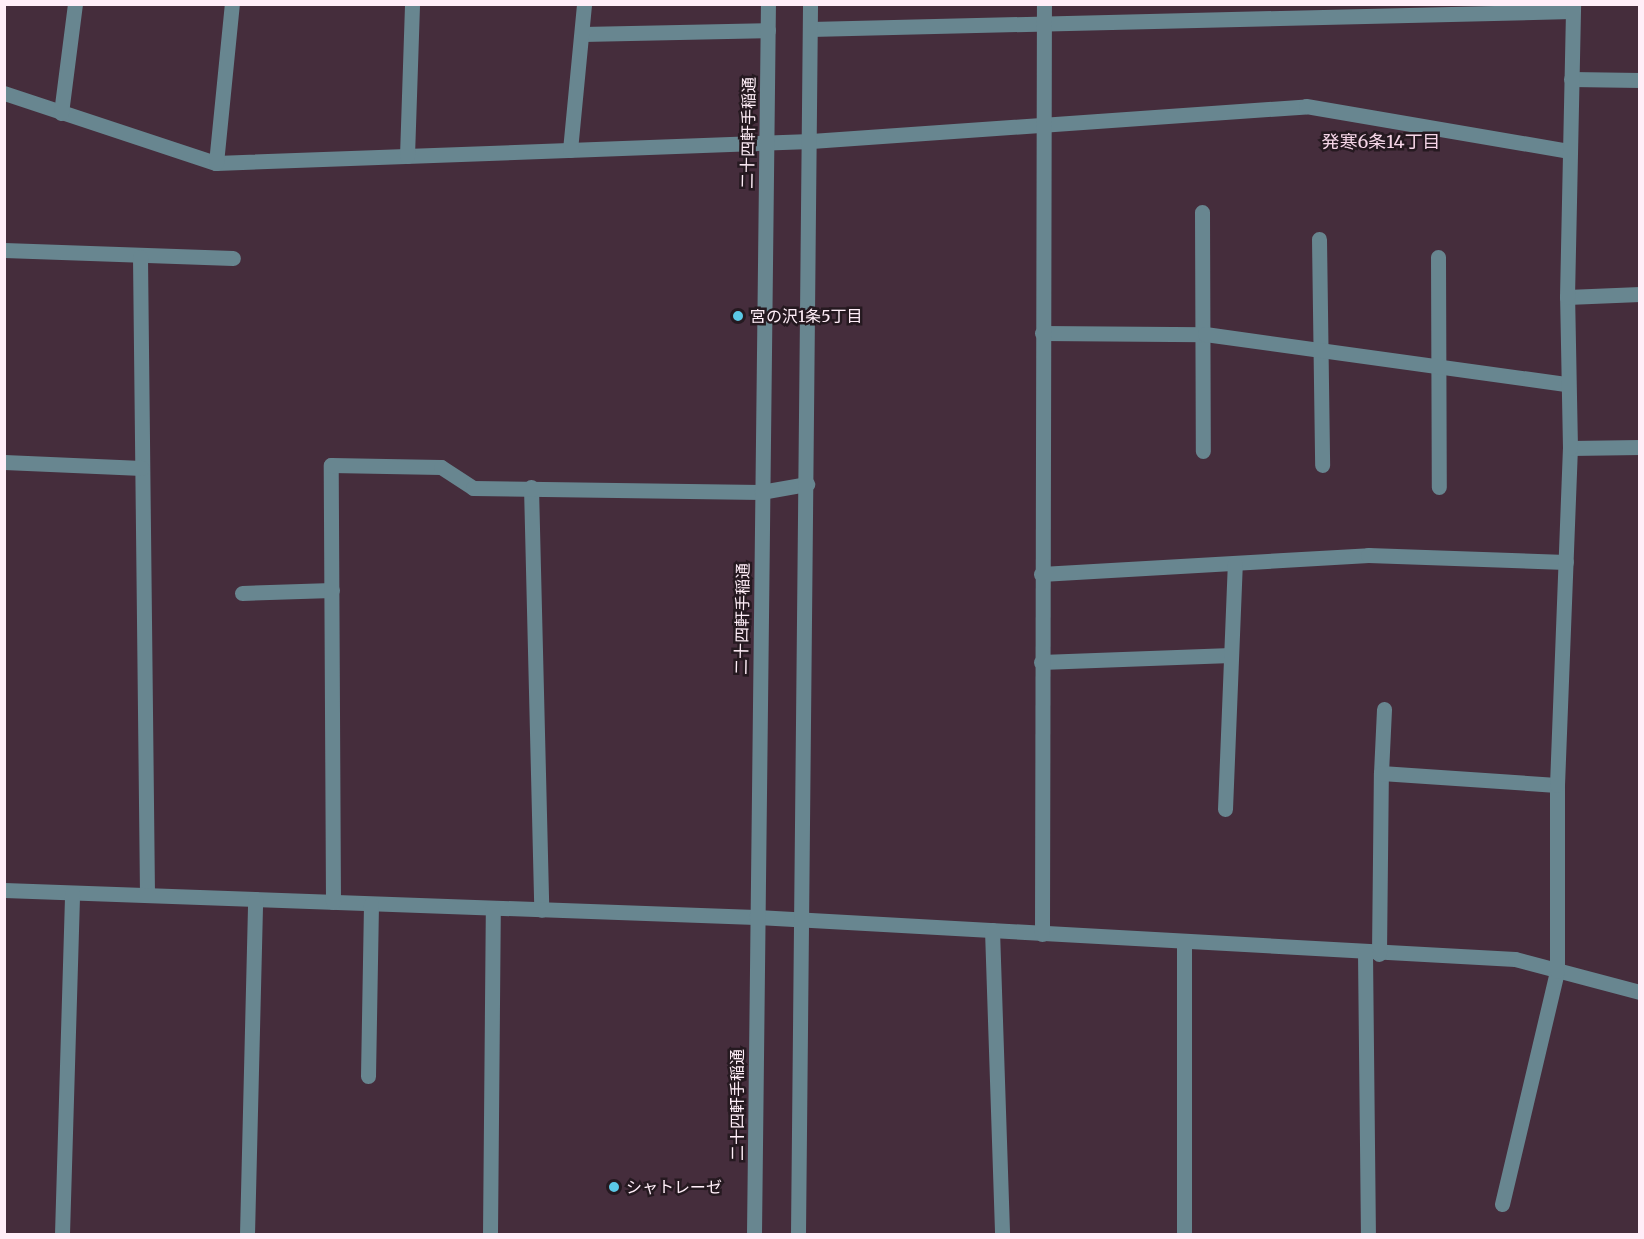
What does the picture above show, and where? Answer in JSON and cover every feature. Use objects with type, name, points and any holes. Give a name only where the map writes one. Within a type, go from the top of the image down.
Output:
[{"type":"street","points":[[61,113],[75,4]]},
{"type":"street","points":[[216,163],[232,4]]},
{"type":"street","points":[[406,156],[412,4]]},
{"type":"street","points":[[570,150],[584,4]]},
{"type":"street","name":"二十四軒手稲通","points":[[754,1234],[768,4]]},
{"type":"street","points":[[798,1234],[811,141],[810,4]]},
{"type":"street","points":[[1042,934],[1041,124],[1044,4]]},
{"type":"street","points":[[810,29],[1572,8],[1566,384],[1570,448],[1557,785],[1557,971],[1502,1204]]},
{"type":"street","points":[[582,34],[768,30]]},
{"type":"street","points":[[1570,79],[1640,80]]},
{"type":"street","points":[[4,93],[216,163],[811,141],[1305,106],[1568,151]]},
{"type":"street","points":[[1202,212],[1205,334],[1203,451]]},
{"type":"street","points":[[1319,239],[1324,347],[1322,465]]},
{"type":"street","points":[[4,250],[140,257],[233,258]]},
{"type":"street","points":[[140,257],[147,896]]},
{"type":"street","points":[[1438,257],[1436,363],[1439,487]]},
{"type":"street","points":[[1567,297],[1640,294]]},
{"type":"street","points":[[1042,333],[1205,334],[1324,347],[1566,384]]},
{"type":"street","points":[[1570,448],[1640,447]]},
{"type":"street","points":[[4,462],[142,468]]},
{"type":"street","points":[[333,902],[331,465],[441,467],[473,488],[531,487],[761,492],[807,484]]},
{"type":"street","points":[[531,487],[541,910]]},
{"type":"street","points":[[1041,574],[1368,555],[1566,562]]},
{"type":"street","points":[[1225,809],[1235,564]]},
{"type":"street","points":[[242,592],[332,590]]},
{"type":"street","points":[[1041,662],[1231,655]]},
{"type":"street","points":[[1368,1234],[1372,954],[1384,709]]},
{"type":"street","points":[[1382,773],[1557,785]]},
{"type":"street","points":[[4,890],[756,917],[1372,954],[1515,959],[1640,992]]},
{"type":"street","points":[[62,1234],[72,893]]},
{"type":"street","points":[[247,1234],[255,899]]},
{"type":"street","points":[[368,1076],[371,904]]},
{"type":"street","points":[[490,1234],[493,908]]},
{"type":"street","points":[[992,930],[1002,1234]]},
{"type":"street","points":[[1184,941],[1184,1234]]},
{"type":"place","name":"宮の沢1条5丁目","points":[[738,316]]},
{"type":"place","name":"シャトレーゼ","points":[[614,1187]]},
{"type":"district","name":"発寒6条14丁目","points":[[1381,142]]}]
